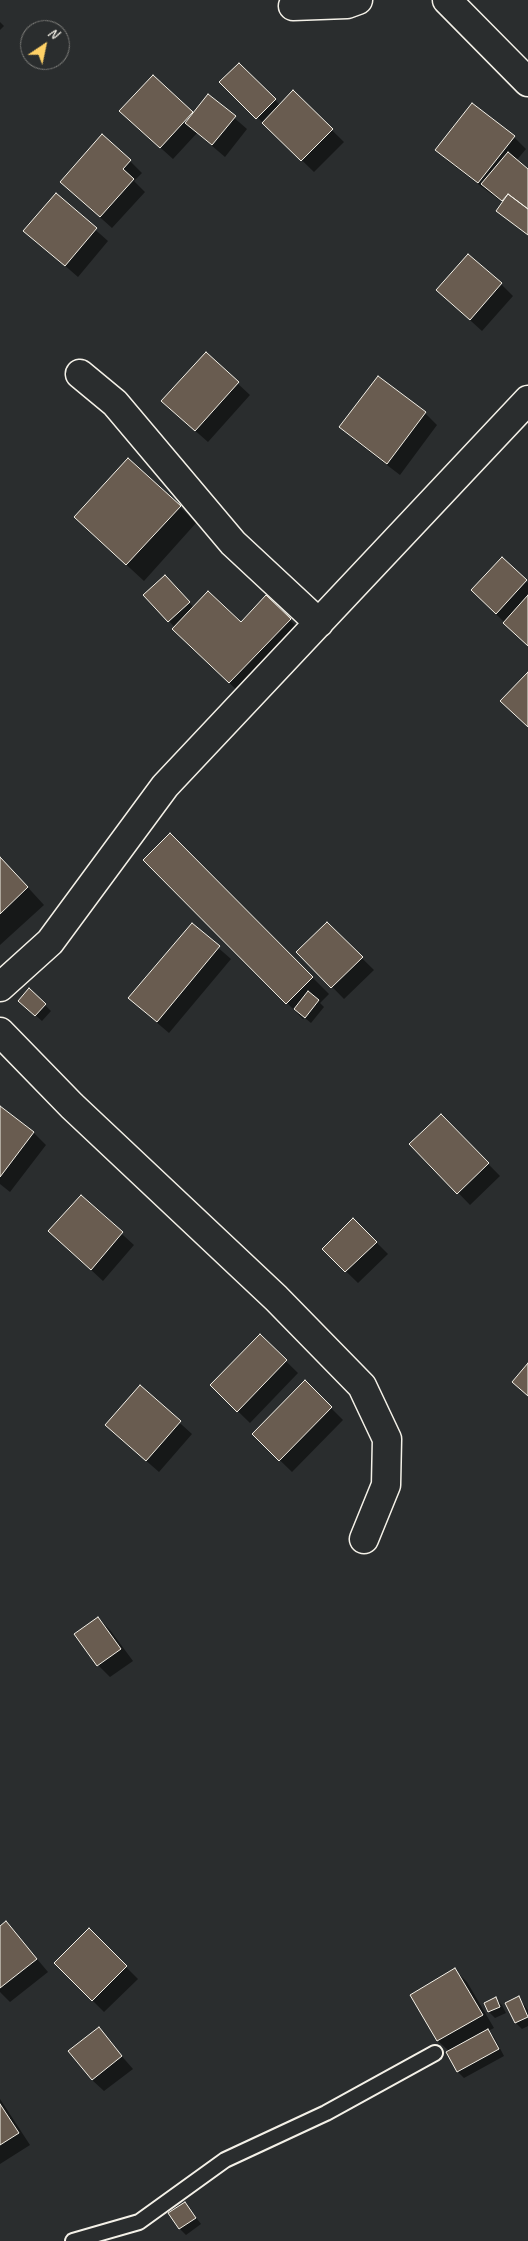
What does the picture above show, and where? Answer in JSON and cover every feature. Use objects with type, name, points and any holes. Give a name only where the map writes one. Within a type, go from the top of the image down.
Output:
[{"type":"street","points":[[292,6],[347,4],[358,0]]},
{"type":"street","points":[[447,0],[528,82]]},
{"type":"street","points":[[80,374],[115,403],[233,543],[319,623]]},
{"type":"street","points":[[0,987],[50,942],[164,786],[528,400]]},
{"type":"street","points":[[0,1032],[79,1113],[276,1298],[362,1386],[387,1439],[386,1485],[364,1539]]},
{"type":"lane","points":[[73,2241],[139,2222],[225,2160],[326,2113],[435,2053]]},
{"type":"building","points":[[239,63],[276,99],[256,119],[219,82]]},
{"type":"building","points":[[153,75],[193,112],[160,148],[119,111]]},
{"type":"building","points":[[293,90],[333,129],[301,161],[262,123]]},
{"type":"building","points":[[208,94],[236,116],[212,145],[185,123]]},
{"type":"building","points":[[472,103],[515,136],[478,183],[435,150]]},
{"type":"building","points":[[102,134],[131,160],[123,169],[134,179],[100,217],[60,182]]},
{"type":"building","points":[[508,152],[528,169],[528,209],[508,194],[502,201],[481,184]]},
{"type":"building","points":[[56,193],[97,228],[65,266],[23,231]]},
{"type":"building","points":[[508,194],[528,209],[528,235],[496,211]]},
{"type":"building","points":[[468,254],[502,283],[470,320],[436,290]]},
{"type":"building","points":[[206,352],[239,382],[195,431],[161,401]]},
{"type":"building","points":[[378,376],[426,412],[387,464],[339,427]]},
{"type":"building","points":[[128,458],[181,506],[126,565],[74,517]]},
{"type":"building","points":[[502,557],[527,580],[496,614],[471,590]]},
{"type":"building","points":[[165,575],[190,602],[168,622],[143,595]]},
{"type":"building","points":[[208,591],[241,622],[266,595],[291,619],[229,683],[172,629]]},
{"type":"building","points":[[528,595],[528,646],[503,623]]},
{"type":"building","points":[[528,672],[528,727],[500,701]]},
{"type":"building","points":[[170,833],[313,977],[286,1004],[143,860]]},
{"type":"building","points":[[0,857],[28,887],[0,914]]},
{"type":"building","points":[[327,922],[363,957],[331,988],[296,952]]},
{"type":"building","points":[[192,923],[220,946],[157,1022],[128,998]]},
{"type":"building","points":[[29,988],[46,1004],[35,1016],[18,1001]]},
{"type":"building","points":[[308,991],[319,1000],[305,1018],[294,1009]]},
{"type":"building","points":[[0,1106],[34,1132],[0,1177]]},
{"type":"building","points":[[441,1114],[489,1163],[457,1194],[409,1144]]},
{"type":"building","points":[[81,1195],[123,1232],[91,1270],[48,1231]]},
{"type":"building","points":[[353,1218],[377,1242],[345,1272],[322,1249]]},
{"type":"building","points":[[260,1334],[287,1360],[237,1412],[210,1385]]},
{"type":"building","points":[[528,1363],[528,1396],[512,1382]]},
{"type":"building","points":[[305,1380],[332,1407],[279,1461],[252,1434]]},
{"type":"building","points":[[140,1385],[181,1421],[146,1461],[105,1425]]},
{"type":"building","points":[[98,1617],[121,1649],[97,1666],[74,1634]]},
{"type":"building","points":[[6,1921],[37,1959],[0,1988],[0,1926]]},
{"type":"building","points":[[89,1928],[127,1966],[92,2001],[54,1963]]},
{"type":"building","points":[[455,1968],[483,2015],[437,2041],[410,1995]]},
{"type":"building","points":[[519,1996],[528,2017],[515,2023],[505,2003]]},
{"type":"building","points":[[496,1997],[500,2007],[488,2012],[484,2003]]},
{"type":"building","points":[[99,2027],[122,2056],[92,2080],[68,2051]]},
{"type":"building","points":[[488,2029],[499,2049],[457,2072],[446,2052]]},
{"type":"building","points":[[0,2104],[19,2133],[0,2145]]},
{"type":"building","points":[[185,2202],[196,2218],[179,2229],[168,2213]]}]
